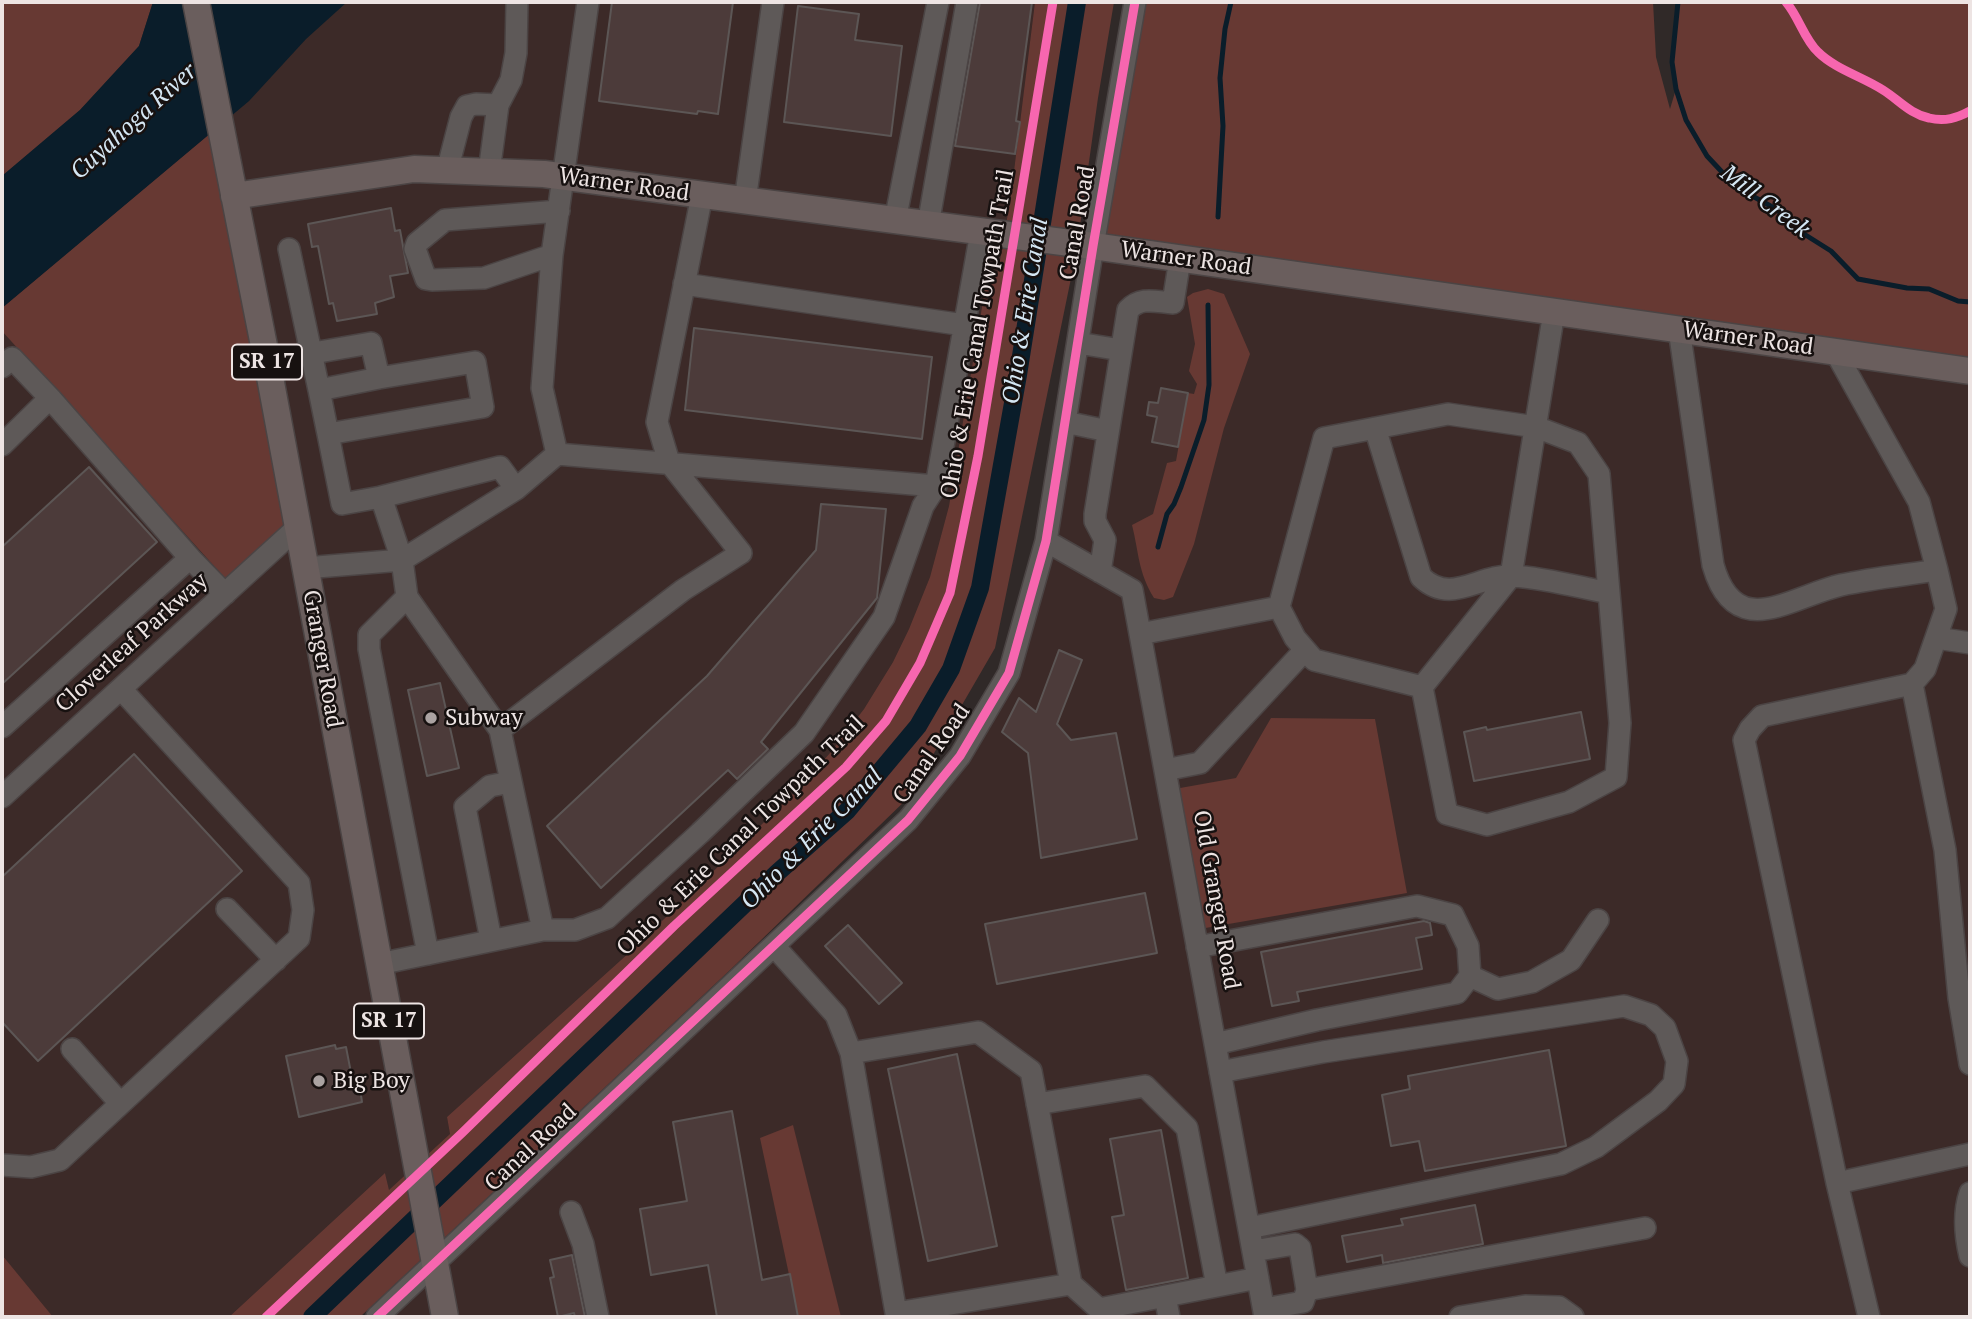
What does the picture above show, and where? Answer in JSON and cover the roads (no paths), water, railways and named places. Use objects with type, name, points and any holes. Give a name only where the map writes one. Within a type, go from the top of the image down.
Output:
[{"type":"main road","name":"Granger Road","points":[[196,2],[267,360],[445,1317]]},
{"type":"main road","name":"Warner Road","points":[[234,196],[414,169],[564,177],[1180,258],[1970,370]]},
{"type":"street","points":[[489,172],[498,106],[511,80],[516,53],[517,2]]},
{"type":"street","points":[[557,454],[542,388],[552,255],[588,2]]},
{"type":"street","points":[[745,201],[773,2]]},
{"type":"street","points":[[895,221],[938,2]]},
{"type":"street","points":[[928,225],[967,2]]},
{"type":"street","name":"Canal Road","points":[[377,1317],[908,820],[960,756],[1009,673],[1046,541],[1078,342],[1085,245],[1135,2]]},
{"type":"street","points":[[447,171],[461,117],[467,106],[498,106]]},
{"type":"street","points":[[500,730],[683,590],[741,553],[669,462],[656,422],[702,195]]},
{"type":"street","points":[[552,255],[484,278],[432,280],[426,279],[415,249],[417,243],[445,220],[559,211]]},
{"type":"street","points":[[379,964],[542,930],[575,930],[607,918],[700,834],[804,733],[884,617],[923,506],[936,486],[981,232]]},
{"type":"street","points":[[289,249],[342,504],[500,467],[516,489]]},
{"type":"street","points":[[1100,572],[1105,540],[1095,514],[1128,310],[1142,300],[1173,303],[1180,258]]},
{"type":"street","points":[[684,284],[964,326]]},
{"type":"street","points":[[1422,687],[1314,660],[1295,638],[1279,607],[1324,438],[1448,414],[1536,427],[1578,443],[1599,474],[1620,723],[1616,777],[1569,802],[1487,825],[1447,814],[1422,687],[1511,576],[1536,427],[1554,312]]},
{"type":"street","points":[[1679,329],[1713,565],[1718,584],[1728,598],[1744,608],[1764,610],[1781,607],[1804,596],[1841,586],[1937,570]]},
{"type":"street","points":[[1078,342],[1121,350]]},
{"type":"street","points":[[267,360],[372,343],[379,378]]},
{"type":"street","points":[[1835,351],[1919,502],[1946,609],[1925,669],[1912,684],[1762,716],[1749,729],[1744,740],[1837,1183],[1869,1317]]},
{"type":"street","points":[[2,367],[12,358],[225,594]]},
{"type":"street","points":[[319,390],[474,362],[483,407],[328,434]]},
{"type":"street","points":[[2,445],[50,398]]},
{"type":"street","points":[[1065,422],[1108,430]]},
{"type":"street","points":[[1375,428],[1421,578],[1430,586],[1446,591],[1511,576],[1609,593]]},
{"type":"street","points":[[305,568],[402,560],[516,489],[557,454],[936,486]]},
{"type":"street","points":[[381,497],[402,560],[407,597],[500,730],[542,930]]},
{"type":"street","name":"Cloverleaf Parkway","points":[[2,797],[298,527]]},
{"type":"street","name":"Old Granger Road","points":[[1046,541],[1132,590],[1265,1313]]},
{"type":"street","points":[[2,727],[190,558]]},
{"type":"street","points":[[407,597],[369,635],[369,649],[428,954]]},
{"type":"street","points":[[1140,634],[1279,607]]},
{"type":"street","points":[[1936,638],[1970,643]]},
{"type":"street","points":[[1165,770],[1200,763],[1305,650]]},
{"type":"street","points":[[1912,684],[1945,850],[1959,998],[1968,1036],[1970,1063]]},
{"type":"street","points":[[2,1165],[31,1167],[60,1160],[299,938],[303,910],[299,883],[121,689]]},
{"type":"street","points":[[491,940],[466,807],[490,786],[511,782]]},
{"type":"street","points":[[1198,947],[1417,906],[1453,915],[1468,946],[1471,976],[1457,993],[1317,1020],[1215,1044]]},
{"type":"street","points":[[227,909],[276,960]]},
{"type":"street","points":[[1471,976],[1499,989],[1532,982],[1571,960],[1598,920]]},
{"type":"street","points":[[774,946],[836,1015],[851,1053],[896,1315],[1071,1284]]},
{"type":"street","points":[[1220,1072],[1337,1050],[1624,1006],[1651,1015],[1665,1028],[1677,1062],[1674,1084],[1658,1101],[1596,1147],[1561,1164],[1249,1228]]},
{"type":"street","points":[[851,1053],[978,1032],[1031,1071],[1071,1284],[1099,1308],[1167,1307],[1217,1286],[1258,1278]]},
{"type":"street","points":[[72,1049],[120,1103]]},
{"type":"street","points":[[1037,1104],[1146,1086],[1187,1128],[1217,1286]]},
{"type":"street","points":[[1837,1183],[1970,1154]]},
{"type":"street","points":[[1970,1193],[1965,1207],[1966,1238],[1970,1256]]},
{"type":"street","points":[[571,1212],[583,1244],[598,1317]]},
{"type":"street","points":[[1307,1290],[1645,1228]]},
{"type":"street","points":[[1254,1251],[1294,1244],[1300,1248],[1307,1290],[1303,1302],[1265,1313]]},
{"type":"street","points":[[1460,1317],[1525,1306],[1559,1307],[1573,1317]]},
{"type":"water","name":"Cuyahoga River","points":[[153,2],[347,2],[306,39],[249,101],[2,308],[2,176],[80,110],[139,46]]},
{"type":"waterway","name":"Ohio & Erie Canal","points":[[312,1317],[777,873],[847,811],[918,726],[951,669],[980,588],[1018,375],[1077,2]]},
{"type":"waterway","points":[[1218,217],[1223,126],[1220,78],[1231,2]]},
{"type":"waterway","name":"Mill Creek","points":[[1678,2],[1672,62],[1676,89],[1686,120],[1707,156],[1736,187],[1776,209],[1804,234],[1831,251],[1858,279],[1929,289],[1958,301],[1970,302]]},
{"type":"waterway","points":[[1158,547],[1167,514],[1181,487],[1204,420],[1209,385],[1208,305]]},
{"type":"place","name":"Subway","points":[[431,718]]},
{"type":"place","name":"Big Boy","points":[[319,1081]]}]
